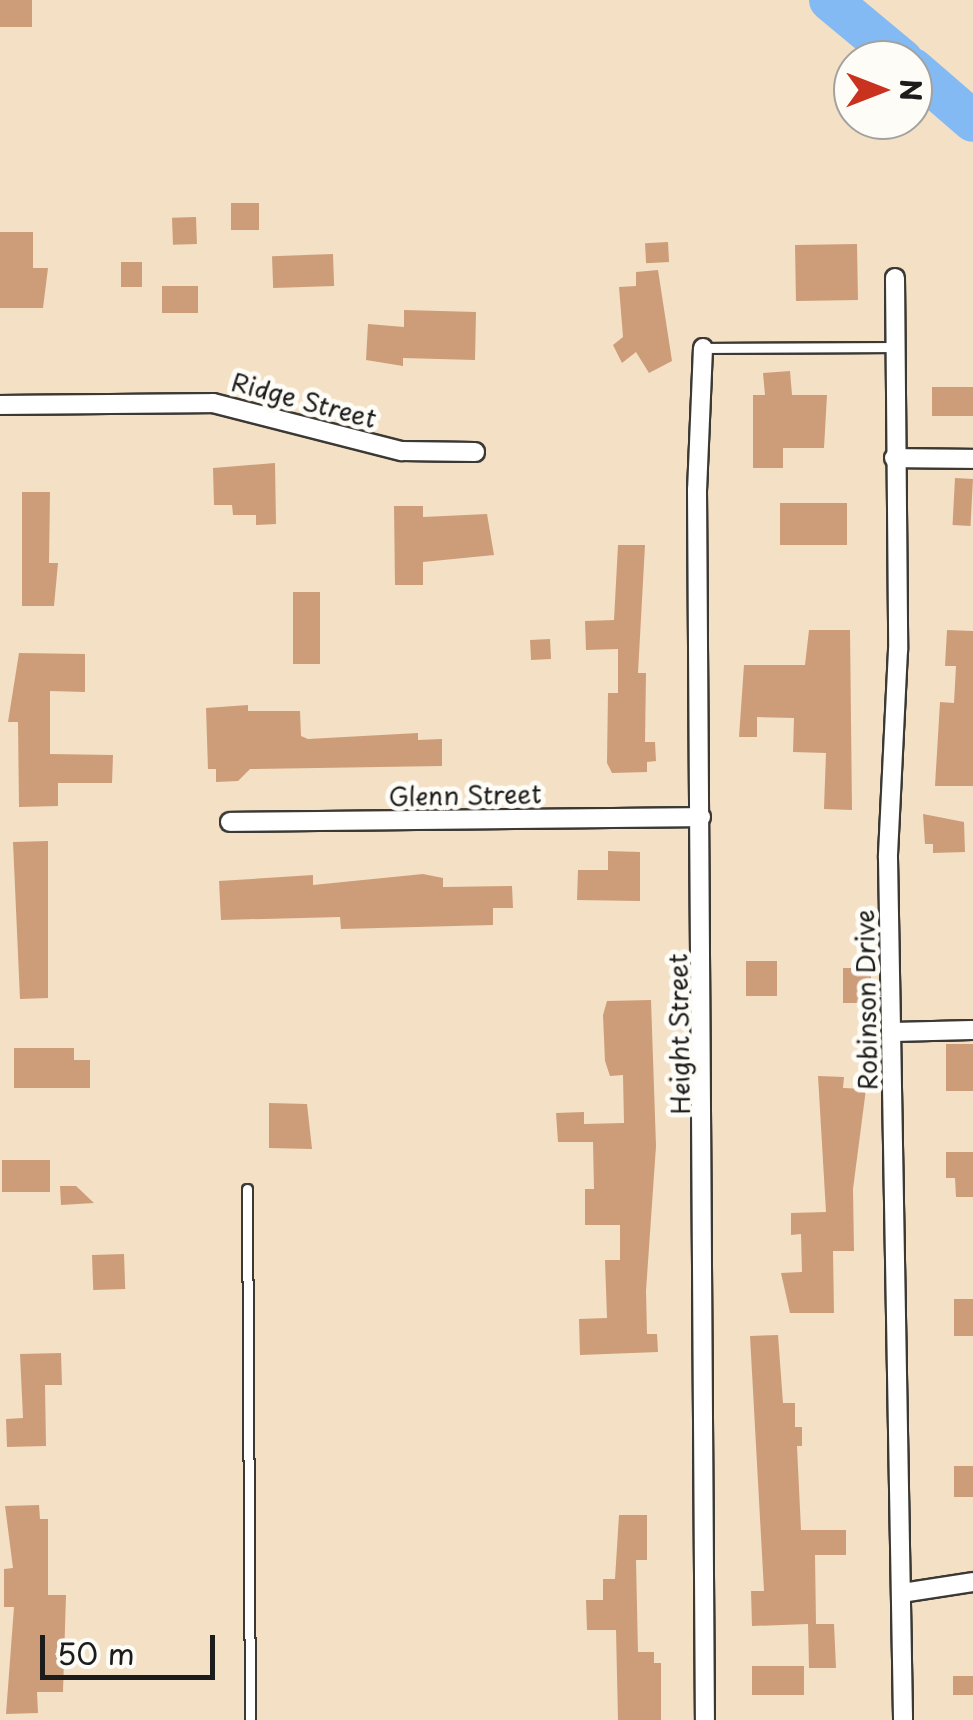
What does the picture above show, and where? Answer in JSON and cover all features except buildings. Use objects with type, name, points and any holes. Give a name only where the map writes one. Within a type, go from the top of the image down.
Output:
[{"type":"street","name":"Robinson Drive","points":[[895,278],[898,650],[888,858],[903,1720]]},
{"type":"street","name":"Height Street","points":[[702,348],[697,490],[705,1720]]},
{"type":"street","name":"Ridge Street","points":[[0,405],[213,403],[402,451],[475,452]]},
{"type":"street","points":[[894,458],[973,459]]},
{"type":"street","name":"Glenn Street","points":[[230,822],[701,817]]},
{"type":"street","points":[[892,1032],[973,1030]]},
{"type":"street","points":[[902,1594],[973,1582]]},
{"type":"lane","points":[[702,348],[895,347]]},
{"type":"lane","points":[[247,1190],[250,1720]]},
{"type":"waterway","points":[[830,0],[878,40]]},
{"type":"waterway","points":[[933,86],[973,121]]}]
